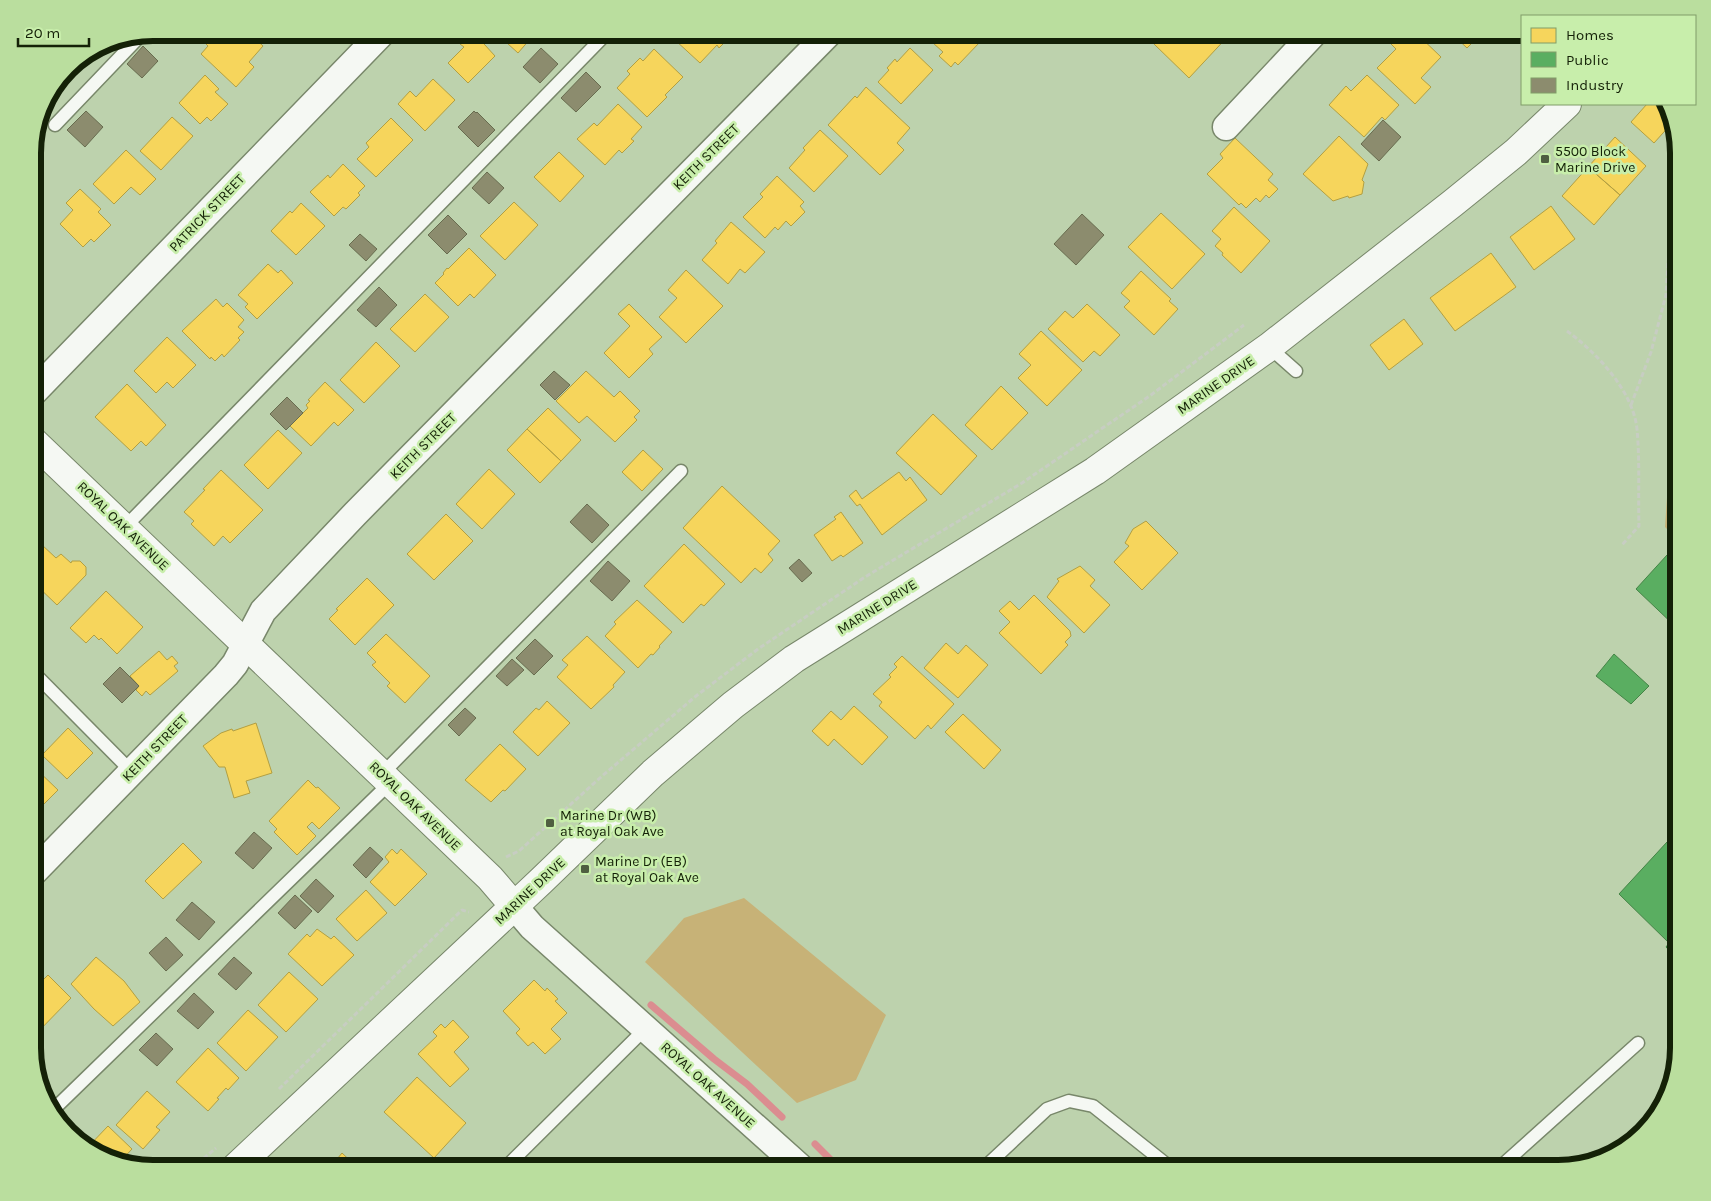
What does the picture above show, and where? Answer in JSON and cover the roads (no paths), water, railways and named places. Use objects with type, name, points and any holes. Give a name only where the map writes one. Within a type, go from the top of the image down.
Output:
[{"type":"street","name":"PATRICK STREET","points":[[41,385],[373,41]]},
{"type":"street","name":"KEITH STREET","points":[[41,864],[226,675],[235,664],[263,611],[369,500],[820,41]]},
{"type":"street","points":[[1226,127],[1306,41]]},
{"type":"street","name":"MARINE DRIVE","points":[[244,1160],[653,773],[733,705],[794,659],[1095,471],[1269,347],[1516,152],[1566,105]]},
{"type":"street","name":"ROYAL OAK AVENUE","points":[[41,449],[490,878],[532,927],[792,1160]]},
{"type":"lane","points":[[124,528],[598,41]]},
{"type":"lane","points":[[55,125],[134,43]]},
{"type":"lane","points":[[1269,347],[1296,372]]},
{"type":"lane","points":[[57,1106],[387,778],[681,471]]},
{"type":"lane","points":[[41,680],[132,772]]},
{"type":"lane","points":[[513,1160],[645,1029]]},
{"type":"lane","points":[[1508,1160],[1638,1043]]},
{"type":"lane","points":[[993,1160],[1047,1109],[1069,1101],[1093,1106],[1161,1160]]},
{"type":"waterway","points":[[651,1005],[714,1059],[747,1084],[782,1117]]},
{"type":"waterway","points":[[815,1144],[831,1160]]},
{"type":"place","name":"5500 Block Marine Drive","points":[[1545,159]]},
{"type":"place","name":"Marine Dr (WB) at Royal Oak Ave","points":[[550,823]]},
{"type":"place","name":"Marine Dr (EB) at Royal Oak Ave","points":[[585,869]]}]
